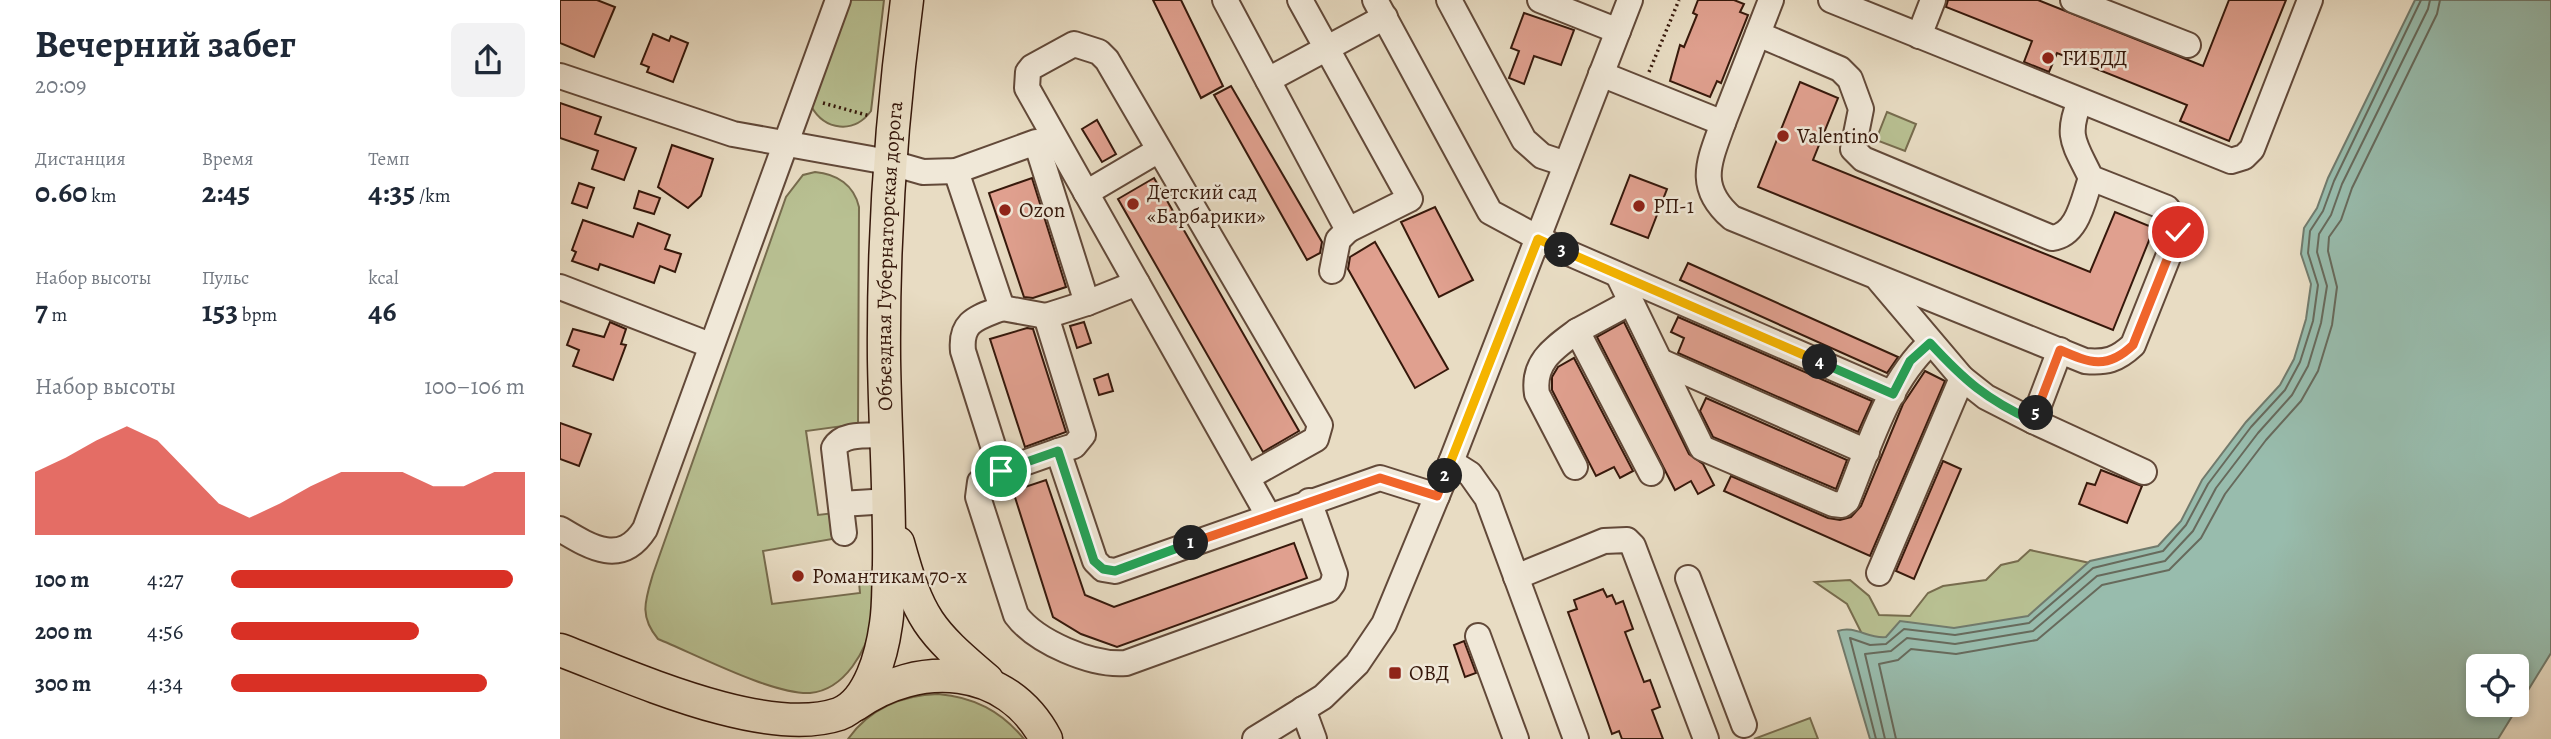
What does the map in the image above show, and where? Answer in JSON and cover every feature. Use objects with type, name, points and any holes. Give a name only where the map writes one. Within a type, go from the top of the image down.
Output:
[{"type":"main road","name":"Объездная Губернаторская дорога","points":[[890,506],[884,345],[888,162],[906,0]]},
{"type":"main road","points":[[890,506],[907,575],[925,621],[955,654],[1038,724],[1046,739]]},
{"type":"main road","points":[[828,739],[855,705],[876,664],[887,622],[890,506]]},
{"type":"main road","points":[[560,650],[667,690],[747,715],[792,721],[840,713],[888,685],[925,675],[975,680],[1009,697]]},
{"type":"main road","points":[[667,690],[746,739]]},
{"type":"street","points":[[560,529],[585,544],[609,551],[623,550],[636,543],[645,529],[838,0]]},
{"type":"street","points":[[1224,0],[1348,230]]},
{"type":"street","points":[[1300,0],[1410,199],[1348,230],[1338,240],[1332,271]]},
{"type":"street","points":[[1540,0],[1618,31]]},
{"type":"street","points":[[1255,739],[1303,709],[1342,680],[1371,646],[1399,590],[1451,462],[1630,0]]},
{"type":"street","points":[[1771,0],[1723,122],[1708,170],[1708,185],[1718,205],[1732,218],[1878,278],[2085,361],[2106,363],[2121,356],[2133,345],[2178,232],[2175,219],[2167,208],[2091,178],[2071,138],[2071,122],[2080,101]]},
{"type":"street","points":[[1831,0],[2231,161],[2244,157],[2252,149],[2310,0]]},
{"type":"street","points":[[1919,36],[1933,0]]},
{"type":"street","points":[[2073,0],[2188,45]]},
{"type":"street","points":[[1454,2],[1524,140],[1542,156],[1566,164]]},
{"type":"street","points":[[1268,80],[1327,48],[1380,8],[1490,212],[1538,239],[1893,394]]},
{"type":"street","points":[[1758,34],[1840,69],[1850,79],[1861,109],[1853,149],[1863,159],[2052,238],[2063,237],[2072,228],[2091,178]]},
{"type":"street","points":[[1087,303],[1044,138],[1027,88],[1028,72],[1065,48],[1084,45],[1099,52],[1107,60],[1320,425],[1316,439],[1248,477]]},
{"type":"street","points":[[1601,74],[1723,122]]},
{"type":"street","points":[[560,76],[733,135],[888,162],[923,172],[956,171],[1044,138]]},
{"type":"street","points":[[1044,138],[1086,193],[1268,515]]},
{"type":"street","points":[[1086,193],[1160,150]]},
{"type":"street","points":[[956,171],[1002,309]]},
{"type":"street","points":[[1618,275],[1629,303],[1702,448],[1842,505],[1847,500],[1910,361],[1930,343]]},
{"type":"street","points":[[1878,278],[1930,343],[1962,378],[1986,397],[2144,472]]},
{"type":"street","points":[[1001,471],[962,351],[963,329],[971,320],[1002,309],[1046,316],[1137,283]]},
{"type":"street","points":[[560,287],[710,345]]},
{"type":"street","points":[[1575,467],[1537,394],[1535,382],[1541,361],[1577,331],[1629,303]]},
{"type":"street","points":[[1046,316],[1083,435],[1074,446],[1001,471],[980,482],[978,496],[1016,615],[1036,636],[1101,663],[1126,663],[1328,590],[1335,574],[1308,501]]},
{"type":"street","points":[[1577,331],[1651,473]]},
{"type":"street","points":[[2033,421],[2060,350]]},
{"type":"street","points":[[1660,361],[1867,452]]},
{"type":"street","points":[[1879,573],[1962,378]]},
{"type":"street","points":[[845,533],[834,448],[838,441],[847,437],[886,435]]},
{"type":"street","points":[[1058,451],[1094,561],[1103,569],[1115,571],[1268,515],[1380,478],[1437,496]]},
{"type":"street","points":[[1451,462],[1470,474],[1487,498],[1516,577],[1568,737]]},
{"type":"street","points":[[841,504],[890,506]]},
{"type":"street","points":[[1516,577],[1604,541],[1627,540],[1633,546],[1706,739]]},
{"type":"street","points":[[1688,578],[1744,725]]},
{"type":"street","points":[[1478,636],[1516,739]]},
{"type":"street","points":[[1009,697],[1060,739]]},
{"type":"street","points":[[1303,709],[1314,739]]},
{"type":"path","points":[[1637,88],[1646,79],[1679,0]]},
{"type":"path","points":[[802,96],[892,122]]},
{"type":"shaded area","points":[[846,0],[884,0],[871,111],[856,123],[840,127],[824,121],[811,106]]},
{"type":"shaded area","points":[[1887,112],[1916,124],[1905,151],[1876,140]]},
{"type":"shaded area","points":[[815,172],[830,175],[843,182],[857,199],[859,207],[858,424],[806,431],[818,515],[834,513],[838,538],[763,551],[772,604],[860,593],[858,572],[872,571],[874,607],[866,643],[852,666],[834,685],[810,693],[794,692],[755,681],[658,639],[648,623],[645,608],[653,574],[786,197],[803,175]]},
{"type":"shaded area","points":[[2030,550],[2099,565],[2045,635],[1905,652],[1863,636],[1847,604],[1815,582],[1850,580],[1869,596],[1879,615],[1910,616],[1928,593],[1943,586],[1986,580],[2001,565],[2018,561]]},
{"type":"shaded area","points":[[938,694],[963,698],[986,707],[1006,721],[1024,739],[848,739],[866,719],[887,706],[912,697]]},
{"type":"shaded area","points":[[1810,718],[1818,739],[1754,739]]},
{"type":"water","points":[[2415,0],[2551,0],[2551,653],[2529,689],[2529,654],[2466,654],[2466,717],[2512,717],[2498,739],[1870,739],[1838,631],[1850,630],[1886,637],[1900,621],[1954,628],[2028,616],[2090,561],[2158,546],[2181,521],[2202,480],[2246,422],[2280,385],[2294,359],[2306,319],[2311,284],[2301,254],[2304,228],[2317,208],[2328,178]]},
{"type":"building","points":[[560,0],[597,0],[615,7],[594,57],[560,43]]},
{"type":"building","points":[[1153,0],[1181,0],[1223,86],[1201,98]]},
{"type":"building","points":[[1698,0],[1734,0],[1744,4],[1740,12],[1748,15],[1721,83],[1717,81],[1710,97],[1670,81],[1680,45],[1684,47],[1697,15],[1693,13]]},
{"type":"building","points":[[1948,0],[2038,0],[2203,66],[2229,0],[2286,0],[2229,141],[2180,121],[2187,105],[2057,53],[2049,72],[2024,62],[2032,41],[1946,7]]},
{"type":"building","points":[[1524,13],[1574,30],[1561,65],[1534,56],[1524,84],[1509,78],[1519,51],[1511,48]]},
{"type":"building","points":[[653,34],[669,41],[671,36],[688,43],[673,82],[647,72],[649,67],[641,64]]},
{"type":"building","points":[[1800,82],[1838,98],[1813,160],[2090,272],[2115,212],[2154,228],[2113,330],[1758,187]]},
{"type":"building","points":[[1231,86],[1322,242],[1320,253],[1307,260],[1214,95]]},
{"type":"building","points":[[560,103],[601,117],[595,134],[636,148],[624,180],[592,169],[598,151],[560,138]]},
{"type":"building","points":[[1097,120],[1116,154],[1102,162],[1082,129]]},
{"type":"building","points":[[672,145],[713,159],[701,196],[688,208],[658,187]]},
{"type":"building","name":"РП-1","points":[[1630,175],[1667,189],[1648,238],[1611,224]]},
{"type":"building","points":[[1032,178],[1066,287],[1033,298],[1024,297],[989,193]]},
{"type":"building","points":[[1154,178],[1299,431],[1263,452],[1118,199]]},
{"type":"building","points":[[579,183],[594,188],[587,208],[572,203]]},
{"type":"building","points":[[639,191],[660,198],[654,214],[634,208]]},
{"type":"building","points":[[1435,207],[1473,280],[1439,297],[1401,222]]},
{"type":"building","points":[[583,220],[633,237],[638,223],[670,235],[665,249],[681,254],[675,272],[660,266],[654,283],[600,264],[598,270],[572,261],[576,252],[572,250]]},
{"type":"building","points":[[1375,242],[1448,369],[1415,388],[1348,269],[1350,257]]},
{"type":"building","points":[[1688,263],[1898,357],[1887,373],[1680,280]]},
{"type":"building","points":[[1678,317],[1872,401],[1858,432],[1678,353],[1684,338],[1671,332]]},
{"type":"building","points":[[610,322],[626,329],[621,344],[626,345],[613,380],[573,366],[579,350],[567,345],[573,329],[604,337]]},
{"type":"building","points":[[1084,322],[1091,343],[1077,348],[1070,326]]},
{"type":"building","points":[[1624,322],[1689,454],[1703,464],[1714,485],[1698,494],[1691,481],[1675,490],[1597,337]]},
{"type":"building","points":[[1027,328],[1033,329],[1066,432],[1025,447],[990,339]]},
{"type":"building","points":[[1574,358],[1633,471],[1620,478],[1614,467],[1596,476],[1552,390],[1552,377],[1558,367]]},
{"type":"building","points":[[1925,371],[1945,381],[1870,556],[1724,491],[1731,476],[1828,518],[1840,520],[1851,517],[1861,506],[1903,404]]},
{"type":"building","points":[[1108,374],[1113,391],[1099,395],[1094,379]]},
{"type":"building","points":[[1706,398],[1847,460],[1836,489],[1713,437],[1700,411]]},
{"type":"building","points":[[560,423],[591,434],[579,466],[560,459]]},
{"type":"building","points":[[1943,461],[1961,469],[1914,579],[1896,571]]},
{"type":"building","points":[[2101,470],[2142,486],[2127,523],[2079,504],[2087,483],[2095,485]]},
{"type":"building","points":[[1046,480],[1085,595],[1114,607],[1294,543],[1307,578],[1117,647],[1081,634],[1053,617],[1013,491]]},
{"type":"building","points":[[1603,589],[1607,597],[1612,595],[1616,604],[1623,601],[1633,629],[1625,632],[1644,682],[1650,680],[1660,707],[1652,710],[1663,739],[1622,739],[1619,731],[1612,734],[1568,612],[1577,609],[1574,600]]},
{"type":"building","points":[[1464,641],[1476,673],[1465,677],[1454,645]]},
{"type":"place","name":"ГИБДД","points":[[2048,58]]},
{"type":"place","name":"Valentino","points":[[1783,136]]},
{"type":"place","name":"Детский сад «Барбарики»","points":[[1133,204]]},
{"type":"place","name":"РП-1","points":[[1639,206]]},
{"type":"place","name":"Ozon","points":[[1005,210]]},
{"type":"place","name":"Романтикам 70-х","points":[[798,576]]},
{"type":"place","name":"ОВД","points":[[1395,673]]},
{"type":"route","points":[[1001,471],[1058,451],[1094,561],[1103,569],[1115,571],[1308,501],[1380,478],[1437,496],[1538,239],[1893,394],[1910,361],[1930,343],[1962,378],[1986,397],[2033,421],[2060,350],[2085,361],[2106,363],[2121,356],[2133,345],[2178,232]]}]
